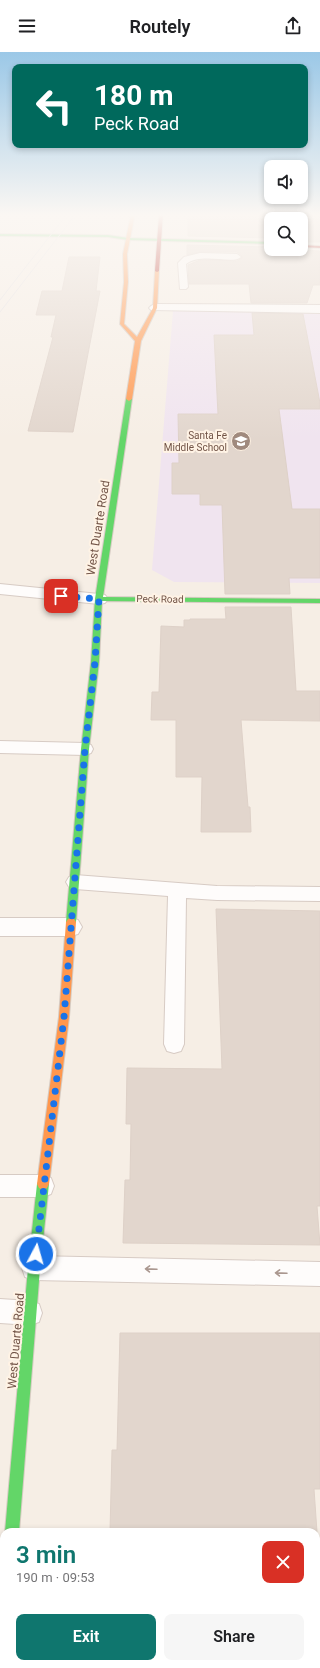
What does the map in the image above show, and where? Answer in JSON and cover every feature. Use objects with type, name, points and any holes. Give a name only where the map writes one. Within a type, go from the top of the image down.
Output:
[{"type":"main road","points":[[125,289],[122,324],[138,341]]},
{"type":"main road","name":"West Duarte Road","points":[[12,1528],[34,1268],[64,1017],[70,926],[75,882],[85,749],[95,662],[99,599],[138,341],[155,308],[156,289]]},
{"type":"main road","name":"Peck Road","points":[[99,599],[320,601]]},
{"type":"street","points":[[155,308],[320,309]]},
{"type":"street","name":"Peck Road","points":[[0,589],[99,599]]},
{"type":"street","points":[[0,927],[70,926]]},
{"type":"lane","points":[[0,747],[85,749]]},
{"type":"lane","points":[[75,882],[217,893],[320,894]]},
{"type":"lane","points":[[174,1044],[177,890]]},
{"type":"lane","points":[[0,1186],[43,1186]]},
{"type":"lane","points":[[34,1268],[320,1274]]},
{"type":"lane","points":[[0,1311],[30,1313]]},
{"type":"shaded area","name":"Santa Fe Middle School","points":[[173,311],[320,312],[320,583],[174,582],[152,570]]},
{"type":"building","points":[[62,289],[96,289],[96,291],[100,291],[73,432],[28,431],[53,337],[51,337],[56,315],[36,315],[42,291],[62,291]]},
{"type":"building","points":[[250,289],[312,289],[307,303],[251,303]]},
{"type":"building","name":"Santa Fe Middle School","points":[[252,313],[303,314],[320,403],[320,409],[279,409],[292,509],[320,509],[320,578],[289,578],[290,594],[225,594],[222,505],[200,505],[200,494],[172,494],[172,463],[179,463],[178,414],[218,414],[214,335],[254,335]]},
{"type":"building","points":[[225,607],[291,607],[296,691],[320,691],[320,721],[241,720],[248,807],[250,807],[251,832],[201,832],[202,777],[176,777],[176,720],[151,720],[152,692],[159,692],[161,626],[184,627],[184,620],[190,619],[226,619]]},
{"type":"building","points":[[216,909],[320,911],[320,1206],[317,1206],[320,1245],[123,1243],[125,1180],[130,1180],[131,1124],[126,1124],[127,1068],[222,1069]]},
{"type":"building","points":[[120,1333],[320,1333],[320,1489],[314,1489],[317,1528],[110,1528],[112,1450],[117,1450]]},
{"type":"tram line","points":[[0,300],[8,289]]},
{"type":"tram line","points":[[0,312],[18,289]]},
{"type":"traffic: fast","points":[[71,922],[85,749],[95,662],[99,599],[129,399]]},
{"type":"traffic: fast","points":[[99,599],[320,601]]},
{"type":"traffic: fast","points":[[12,1528],[34,1268],[43,1184]]},
{"type":"traffic: slow","points":[[125,289],[122,324],[138,341]]},
{"type":"traffic: slow","points":[[129,399],[138,341],[155,308],[156,289]]},
{"type":"traffic: slow","points":[[43,1184],[64,1017],[71,922]]},
{"type":"place","name":"Santa Fe Middle School","points":[[241,441]]},
{"type":"route","points":[[36,1254],[64,1017],[70,926],[79,836],[85,749],[95,662],[99,599],[61,596]]}]
